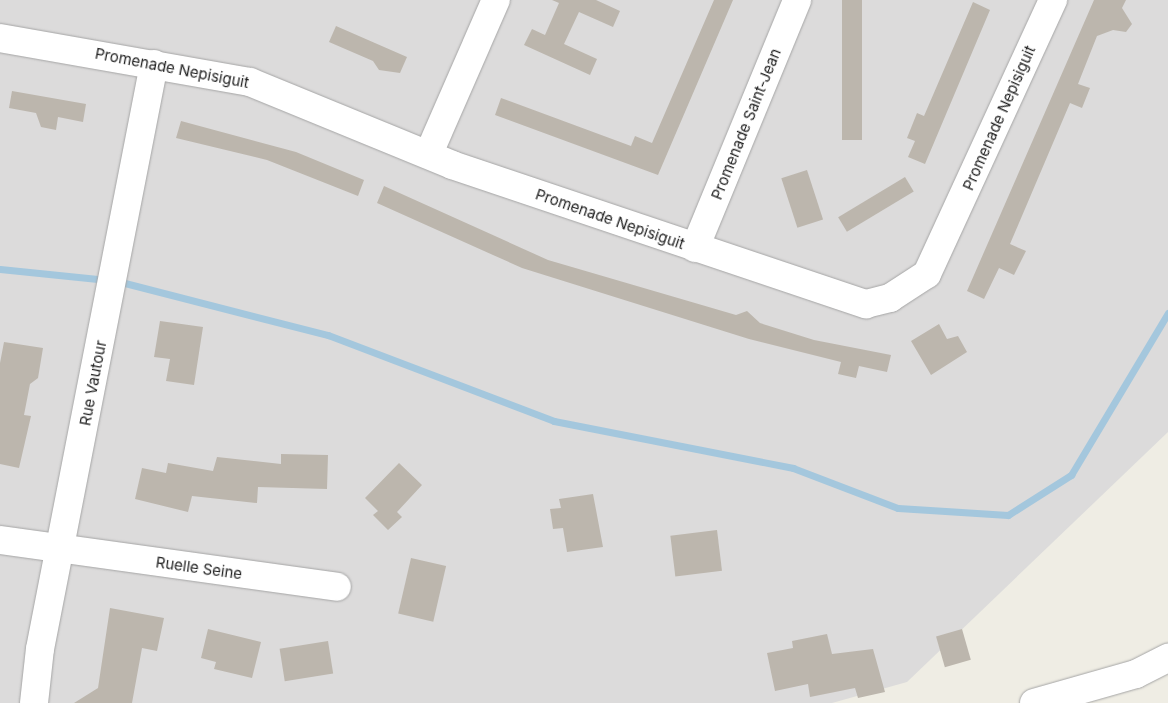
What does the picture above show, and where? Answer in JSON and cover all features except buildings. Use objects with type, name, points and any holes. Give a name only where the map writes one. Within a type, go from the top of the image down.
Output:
[{"type":"street","points":[[429,153],[496,0]]},
{"type":"street","name":"Promenade Saint-Jean","points":[[695,248],[797,0]]},
{"type":"street","name":"Promenade Nepisiguit","points":[[0,38],[250,82],[429,153],[452,165],[866,304],[914,285],[927,274],[1053,0]]},
{"type":"street","name":"Rue Vautour","points":[[34,703],[40,649],[62,550],[154,64]]},
{"type":"street","name":"Ruelle Seine","points":[[0,540],[337,587]]},
{"type":"street","points":[[1034,703],[1136,674],[1168,658]]},
{"type":"shaded area","points":[[0,0],[1168,0],[1168,432],[907,682],[832,703],[0,703]]},
{"type":"waterway","points":[[0,269],[107,280]]},
{"type":"waterway","points":[[117,281],[328,335],[554,421],[793,468],[898,508],[1008,515],[1071,475],[1168,313]]}]
